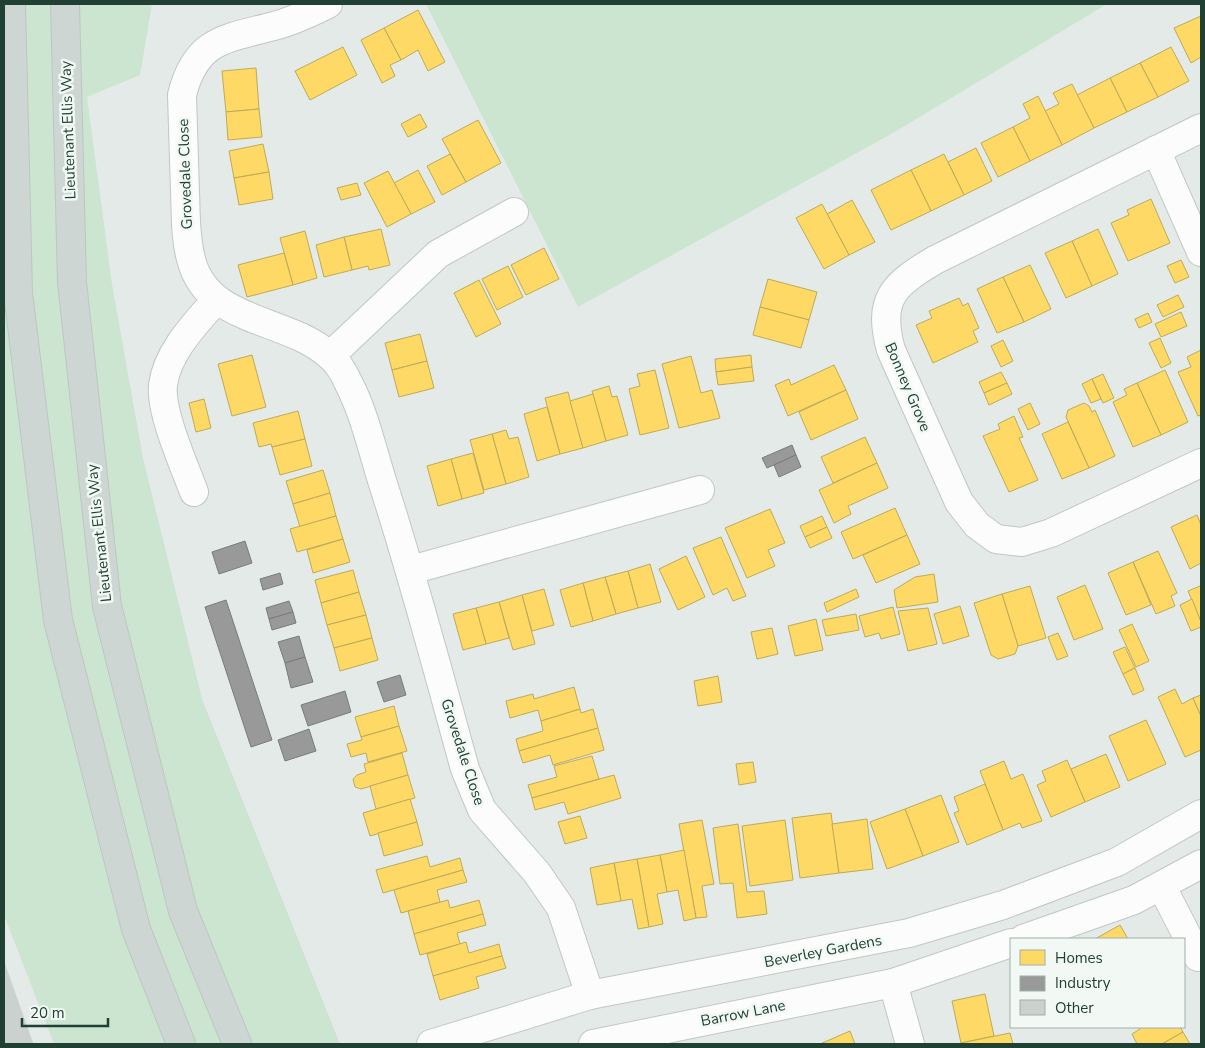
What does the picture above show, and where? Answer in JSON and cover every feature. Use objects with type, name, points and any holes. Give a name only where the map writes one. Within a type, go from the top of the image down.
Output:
[{"type":"main road","points":[[12,4],[18,293],[58,620],[136,928],[181,1044]]},
{"type":"main road","name":"Lieutenant Ellis Way","points":[[65,4],[72,282],[107,606],[183,911],[237,1044]]},
{"type":"street","name":"Grovedale Close","points":[[328,4],[300,18],[222,40],[196,59],[187,75],[182,95],[187,233],[191,259],[205,288],[216,300],[242,314],[292,332],[330,356],[341,369],[355,399],[411,570],[476,800],[494,825],[538,873],[561,908],[590,995]]},
{"type":"street","name":"Bonney Grove","points":[[1201,128],[935,260],[906,278],[889,300],[884,326],[891,350],[959,502],[976,525],[996,540],[1022,542],[1051,533],[1201,463]]},
{"type":"street","points":[[1156,150],[1201,252]]},
{"type":"street","points":[[330,356],[438,254],[514,212]]},
{"type":"street","points":[[194,492],[170,422],[163,384],[183,340],[216,300]]},
{"type":"street","points":[[411,570],[700,490]]},
{"type":"street","name":"Beverley Gardens","points":[[431,1044],[590,995],[866,943],[928,928],[1002,905],[1117,862],[1201,814]]},
{"type":"street","points":[[1026,938],[1134,900],[1201,864]]},
{"type":"street","points":[[1162,886],[1198,957]]},
{"type":"street","name":"Barrow Lane","points":[[594,1044],[893,983],[1010,943]]},
{"type":"street","points":[[893,983],[910,1044]]},
{"type":"green space","points":[[4,4],[152,4],[140,75],[87,97],[112,284],[143,458],[202,699],[340,1044],[54,1044],[4,915]]},
{"type":"green space","points":[[426,4],[1107,4],[893,133],[578,307]]},
{"type":"building: Homes","points":[[418,10],[445,62],[428,71],[418,50],[401,60],[384,28]]},
{"type":"building: Homes","points":[[1201,16],[1201,57],[1191,63],[1174,28]]},
{"type":"building: Homes","points":[[384,28],[401,60],[390,65],[395,76],[382,83],[361,40]]},
{"type":"building: Homes","points":[[343,47],[357,75],[310,100],[295,71]]},
{"type":"building: Homes","points":[[1171,47],[1189,81],[1158,97],[1140,63]]},
{"type":"building: Homes","points":[[1140,63],[1158,97],[1127,112],[1110,78]]},
{"type":"building: Homes","points":[[256,68],[259,109],[226,112],[222,71]]},
{"type":"building: Homes","points":[[1110,78],[1127,112],[1094,128],[1077,95]]},
{"type":"building: Homes","points":[[1072,84],[1094,128],[1062,145],[1045,111],[1059,104],[1053,93]]},
{"type":"building: Homes","points":[[1038,96],[1062,145],[1030,161],[1013,127],[1030,118],[1023,104]]},
{"type":"building: Homes","points":[[259,109],[262,137],[228,140],[226,112]]},
{"type":"building: Homes","points":[[420,114],[427,127],[408,137],[401,124]]},
{"type":"building: Homes","points":[[478,120],[501,163],[466,182],[442,139]]},
{"type":"building: Homes","points":[[1013,127],[1030,161],[998,177],[981,143]]},
{"type":"building: Homes","points":[[263,144],[269,172],[234,178],[229,151]]},
{"type":"building: Homes","points":[[976,148],[992,181],[964,195],[948,162]]},
{"type":"building: Homes","points":[[450,154],[466,182],[442,195],[427,166]]},
{"type":"building: Homes","points":[[944,154],[964,195],[931,211],[911,170]]},
{"type":"building: Homes","points":[[418,170],[435,202],[411,214],[394,183]]},
{"type":"building: Homes","points":[[911,170],[931,211],[891,230],[871,190]]},
{"type":"building: Homes","points":[[388,171],[411,214],[387,227],[364,183]]},
{"type":"building: Homes","points":[[269,172],[273,199],[239,205],[234,178]]},
{"type":"building: Homes","points":[[357,183],[361,195],[341,200],[337,188]]},
{"type":"building: Homes","points":[[1151,199],[1170,243],[1128,261],[1111,223],[1129,215],[1127,210]]},
{"type":"building: Homes","points":[[852,200],[875,242],[849,255],[827,214]]},
{"type":"building: Homes","points":[[822,204],[849,255],[824,269],[796,218]]},
{"type":"building: Homes","points":[[381,229],[390,265],[369,270],[368,266],[352,270],[344,237]]},
{"type":"building: Homes","points":[[1098,229],[1118,274],[1092,286],[1072,241]]},
{"type":"building: Homes","points":[[305,231],[317,278],[293,285],[280,238]]},
{"type":"building: Homes","points":[[344,237],[352,270],[324,277],[316,245]]},
{"type":"building: Homes","points":[[1072,241],[1092,286],[1066,298],[1045,253]]},
{"type":"building: Homes","points":[[544,248],[559,279],[526,295],[511,265]]},
{"type":"building: Homes","points":[[284,253],[293,285],[247,297],[238,265]]},
{"type":"building: Homes","points":[[1181,260],[1189,277],[1175,283],[1167,266]]},
{"type":"building: Homes","points":[[1030,265],[1051,309],[1024,322],[1003,277]]},
{"type":"building: Homes","points":[[508,266],[523,297],[497,310],[482,279]]},
{"type":"building: Homes","points":[[1003,277],[1024,322],[997,333],[977,289]]},
{"type":"building: Homes","points":[[768,279],[817,292],[809,320],[760,307]]},
{"type":"building: Homes","points":[[479,280],[501,324],[476,337],[454,293]]},
{"type":"building: Homes","points":[[1178,295],[1184,307],[1163,317],[1157,305]]},
{"type":"building: Homes","points":[[959,298],[963,306],[968,303],[979,328],[973,331],[978,342],[933,363],[916,325],[932,318],[929,311]]},
{"type":"building: Homes","points":[[760,307],[809,320],[801,348],[753,335]]},
{"type":"building: Homes","points":[[1181,312],[1187,326],[1161,337],[1155,324]]},
{"type":"building: Homes","points":[[1148,313],[1152,322],[1139,328],[1135,319]]},
{"type":"building: Homes","points":[[420,334],[427,361],[392,370],[385,343]]},
{"type":"building: Homes","points":[[1160,338],[1171,363],[1161,368],[1149,343]]},
{"type":"building: Homes","points":[[1003,340],[1013,361],[1001,367],[991,346]]},
{"type":"building: Homes","points":[[1201,350],[1201,415],[1198,416],[1178,372],[1191,367],[1187,357]]},
{"type":"building: Homes","points":[[252,355],[266,407],[232,416],[218,364]]},
{"type":"building: Homes","points":[[751,355],[752,367],[716,372],[715,359]]},
{"type":"building: Homes","points":[[691,356],[701,393],[712,390],[720,418],[679,428],[662,364]]},
{"type":"building: Homes","points":[[427,361],[434,388],[399,397],[392,370]]},
{"type":"building: Homes","points":[[834,365],[846,390],[788,416],[775,385],[789,379],[791,385]]},
{"type":"building: Homes","points":[[752,367],[754,381],[718,385],[716,372]]},
{"type":"building: Homes","points":[[655,370],[669,428],[640,435],[629,389],[640,386],[637,374]]},
{"type":"building: Homes","points":[[1165,370],[1188,422],[1161,435],[1137,383]]},
{"type":"building: Homes","points":[[1001,372],[1007,383],[984,393],[979,382]]},
{"type":"building: Homes","points":[[1103,374],[1114,398],[1103,403],[1092,379]]},
{"type":"building: Homes","points":[[1092,379],[1101,399],[1091,403],[1082,384]]},
{"type":"building: Homes","points":[[1007,383],[1012,394],[989,405],[984,393]]},
{"type":"building: Homes","points":[[1137,383],[1161,435],[1133,447],[1113,402],[1127,395],[1124,389]]},
{"type":"building: Homes","points":[[609,386],[612,397],[617,396],[628,435],[606,441],[592,391]]},
{"type":"building: Homes","points":[[846,390],[858,419],[811,440],[799,412]]},
{"type":"building: Homes","points":[[568,392],[583,448],[560,454],[545,398]]},
{"type":"building: Homes","points":[[593,394],[606,441],[583,448],[570,401]]},
{"type":"building: Homes","points":[[204,399],[211,428],[196,432],[189,403]]},
{"type":"building: Homes","points":[[1030,403],[1040,424],[1028,430],[1018,409]]},
{"type":"building: Homes","points":[[1084,403],[1089,406],[1092,412],[1095,410],[1115,456],[1089,468],[1066,417],[1068,410]]},
{"type":"building: Homes","points":[[547,407],[560,454],[537,461],[524,414]]},
{"type":"building: Homes","points":[[298,411],[305,439],[272,447],[271,444],[259,447],[253,423]]},
{"type":"building: Homes","points":[[1014,416],[1023,437],[1019,438],[1038,480],[1009,492],[983,436],[1000,429],[998,424]]},
{"type":"building: Homes","points":[[1068,422],[1089,468],[1062,479],[1042,434]]},
{"type":"building: Homes","points":[[506,430],[509,439],[518,437],[529,477],[506,484],[492,434]]},
{"type":"building: Homes","points":[[492,434],[506,484],[484,490],[470,440]]},
{"type":"building: Homes","points":[[865,437],[877,463],[833,483],[821,457]]},
{"type":"building: Homes","points":[[305,439],[312,466],[280,475],[272,447]]},
{"type":"building: Homes","points":[[473,453],[484,493],[462,499],[451,459]]},
{"type":"building: Homes","points":[[451,459],[462,499],[438,506],[427,466]]},
{"type":"building: Homes","points":[[877,463],[888,488],[848,506],[851,514],[834,523],[819,490]]},
{"type":"building: Homes","points":[[323,470],[330,493],[293,504],[286,481]]},
{"type":"building: Homes","points":[[330,493],[336,516],[300,527],[293,504]]},
{"type":"building: Homes","points":[[895,508],[907,535],[853,559],[841,532]]},
{"type":"building: Homes","points":[[770,509],[785,543],[768,550],[775,566],[747,578],[725,528]]},
{"type":"building: Homes","points":[[1197,515],[1201,525],[1201,563],[1190,569],[1171,527]]},
{"type":"building: Homes","points":[[336,516],[343,539],[297,552],[290,529]]},
{"type":"building: Homes","points":[[822,516],[827,527],[805,537],[800,526]]},
{"type":"building: Homes","points":[[827,527],[832,538],[810,548],[805,537]]},
{"type":"building: Homes","points":[[907,535],[920,564],[876,583],[863,555]]},
{"type":"building: Homes","points":[[721,537],[746,596],[733,601],[727,588],[713,595],[693,548]]},
{"type":"building: Homes","points":[[343,539],[350,562],[313,573],[307,550]]},
{"type":"building: Homes","points":[[1158,551],[1177,593],[1171,596],[1175,606],[1156,614],[1133,562]]},
{"type":"building: Homes","points":[[686,556],[705,597],[678,610],[659,569]]},
{"type":"building: Homes","points":[[1133,562],[1151,605],[1126,615],[1108,573]]},
{"type":"building: Homes","points":[[650,564],[661,602],[638,608],[628,571]]},
{"type":"building: Homes","points":[[353,570],[359,592],[321,603],[315,580]]},
{"type":"building: Homes","points":[[628,571],[638,608],[616,614],[605,577]]},
{"type":"building: Homes","points":[[934,574],[938,602],[897,608],[894,590],[915,577]]},
{"type":"building: Homes","points":[[605,577],[616,614],[593,621],[583,583]]},
{"type":"building: Homes","points":[[583,583],[593,621],[571,627],[560,590]]},
{"type":"building: Homes","points":[[1085,585],[1103,629],[1074,640],[1057,597]]},
{"type":"building: Homes","points":[[1030,586],[1046,638],[1018,646],[1002,594]]},
{"type":"building: Homes","points":[[1200,586],[1201,588],[1201,622],[1188,591]]},
{"type":"building: Homes","points":[[544,589],[554,625],[532,631],[522,595]]},
{"type":"building: Homes","points":[[856,589],[859,597],[827,612],[824,603]]},
{"type":"building: Homes","points":[[359,592],[366,615],[327,625],[321,603]]},
{"type":"building: Homes","points":[[1002,594],[1018,646],[1015,654],[998,659],[991,655],[974,603]]},
{"type":"building: Homes","points":[[522,595],[535,644],[513,650],[499,602]]},
{"type":"building: Homes","points":[[1192,599],[1201,622],[1201,627],[1191,631],[1180,605]]},
{"type":"building: Homes","points":[[499,602],[509,638],[486,644],[476,608]]},
{"type":"building: Homes","points":[[960,606],[969,636],[943,644],[934,614]]},
{"type":"building: Homes","points":[[893,607],[900,634],[881,639],[879,633],[865,637],[859,616]]},
{"type":"building: Homes","points":[[476,608],[486,644],[463,650],[453,614]]},
{"type":"building: Homes","points":[[928,608],[937,644],[908,651],[898,611]]},
{"type":"building: Homes","points":[[856,614],[859,630],[826,636],[822,620]]},
{"type":"building: Homes","points":[[366,615],[372,638],[334,648],[327,625]]},
{"type":"building: Homes","points":[[816,619],[823,650],[795,656],[788,626]]},
{"type":"building: Homes","points":[[1132,624],[1149,661],[1136,667],[1119,630]]},
{"type":"building: Homes","points":[[772,628],[778,654],[757,659],[751,632]]},
{"type":"building: Homes","points":[[1058,633],[1068,656],[1057,660],[1048,637]]},
{"type":"building: Homes","points":[[372,638],[378,660],[340,671],[334,648]]},
{"type":"building: Homes","points":[[1125,647],[1135,668],[1123,674],[1113,652]]},
{"type":"building: Homes","points":[[1135,668],[1144,690],[1133,695],[1123,674]]},
{"type":"building: Homes","points":[[718,676],[722,702],[698,706],[694,681]]},
{"type":"building: Homes","points":[[574,687],[580,709],[541,721],[538,710],[510,718],[506,701],[533,694],[534,699]]},
{"type":"building: Homes","points":[[1175,689],[1182,704],[1193,698],[1201,716],[1201,750],[1185,757],[1158,697]]},
{"type":"building: Homes","points":[[1201,695],[1201,716],[1193,698]]},
{"type":"building: Homes","points":[[394,706],[399,726],[361,737],[355,717]]},
{"type":"building: Homes","points":[[580,709],[581,713],[593,709],[598,728],[519,751],[516,739],[543,731],[541,721]]},
{"type":"building: Homes","points":[[1146,720],[1166,764],[1128,781],[1109,736]]},
{"type":"building: Homes","points":[[399,726],[407,751],[368,762],[366,753],[351,757],[347,744],[362,740],[361,737]]},
{"type":"building: Homes","points":[[598,728],[604,750],[553,765],[550,755],[523,763],[519,751]]},
{"type":"building: Homes","points":[[402,753],[408,775],[361,789],[355,787],[353,779],[357,775],[366,772],[364,764]]},
{"type":"building: Homes","points":[[1106,754],[1120,787],[1085,802],[1071,769]]},
{"type":"building: Homes","points":[[592,756],[599,779],[532,798],[528,785],[557,777],[554,766]]},
{"type":"building: Homes","points":[[1067,760],[1085,802],[1051,817],[1037,785],[1046,781],[1042,771]]},
{"type":"building: Homes","points":[[1004,761],[1011,779],[1023,774],[1042,821],[1022,828],[1020,823],[1003,830],[980,771]]},
{"type":"building: Homes","points":[[753,762],[756,782],[739,785],[736,764]]},
{"type":"building: Homes","points":[[408,775],[415,798],[376,809],[370,786]]},
{"type":"building: Homes","points":[[614,775],[621,798],[568,814],[564,802],[535,810],[532,798]]},
{"type":"building: Homes","points":[[985,784],[1003,830],[967,845],[954,813],[959,811],[954,797]]},
{"type":"building: Homes","points":[[941,795],[959,842],[923,856],[905,809]]},
{"type":"building: Homes","points":[[410,799],[417,822],[370,836],[363,813]]},
{"type":"building: Homes","points":[[905,809],[923,856],[887,869],[870,822]]},
{"type":"building: Homes","points":[[831,813],[839,873],[800,878],[792,818]]},
{"type":"building: Homes","points":[[580,816],[587,838],[565,844],[558,822]]},
{"type":"building: Homes","points":[[867,819],[873,869],[839,873],[832,824]]},
{"type":"building: Homes","points":[[702,820],[714,884],[702,886],[707,917],[696,918],[679,824]]},
{"type":"building: Homes","points":[[785,820],[793,880],[750,886],[742,826]]},
{"type":"building: Homes","points":[[417,822],[423,845],[384,856],[378,833]]},
{"type":"building: Homes","points":[[738,824],[747,892],[764,891],[767,914],[737,918],[733,883],[720,884],[713,828]]},
{"type":"building: Homes","points":[[684,850],[696,918],[684,921],[678,890],[667,892],[660,855]]},
{"type":"building: Homes","points":[[660,855],[667,892],[657,894],[663,924],[649,927],[637,859]]},
{"type":"building: Homes","points":[[427,856],[430,867],[460,858],[463,870],[383,893],[376,870]]},
{"type":"building: Homes","points":[[637,859],[649,927],[638,929],[632,899],[621,901],[614,863]]},
{"type":"building: Homes","points":[[614,863],[621,901],[597,905],[590,868]]},
{"type":"building: Homes","points":[[463,870],[467,882],[437,890],[440,902],[401,913],[394,890]]},
{"type":"building: Homes","points":[[448,900],[450,908],[479,900],[483,914],[414,934],[408,911]]},
{"type":"building: Homes","points":[[483,914],[486,925],[457,933],[460,944],[420,955],[414,934]]},
{"type":"building: Homes","points":[[1120,925],[1127,938],[1097,938]]},
{"type":"building: Homes","points":[[466,942],[469,953],[499,944],[502,956],[433,976],[427,954]]},
{"type":"building: Homes","points":[[502,956],[506,968],[476,977],[479,988],[440,1000],[433,976]]},
{"type":"building: Homes","points":[[985,994],[994,1036],[961,1043],[952,1001]]},
{"type":"building: Homes","points":[[1181,1028],[1183,1032],[1162,1044],[1137,1044],[1132,1034],[1140,1029]]},
{"type":"building: Homes","points":[[850,1031],[855,1044],[820,1044]]},
{"type":"building: Homes","points":[[1183,1032],[1190,1044],[1162,1044]]},
{"type":"building: Homes","points":[[1010,1033],[1013,1044],[961,1044],[961,1043]]},
{"type":"building: Industry","points":[[792,445],[796,455],[767,468],[762,458]]},
{"type":"building: Industry","points":[[796,455],[801,467],[779,477],[774,465]]},
{"type":"building: Industry","points":[[245,541],[252,563],[219,574],[212,552]]},
{"type":"building: Industry","points":[[280,573],[283,584],[263,590],[260,579]]},
{"type":"building: Industry","points":[[226,600],[272,740],[251,747],[205,607]]},
{"type":"building: Industry","points":[[289,601],[293,612],[269,619],[266,608]]},
{"type":"building: Industry","points":[[293,612],[296,623],[272,630],[269,619]]},
{"type":"building: Industry","points":[[299,636],[305,657],[285,663],[278,642]]},
{"type":"building: Industry","points":[[305,657],[313,682],[291,688],[285,663]]},
{"type":"building: Industry","points":[[400,675],[406,695],[384,702],[377,682]]},
{"type":"building: Industry","points":[[345,691],[351,712],[308,726],[301,705]]},
{"type":"building: Industry","points":[[309,729],[316,751],[285,761],[278,740]]},
{"type":"building: Other","points":[[4,962],[33,1044],[4,1044]]}]
